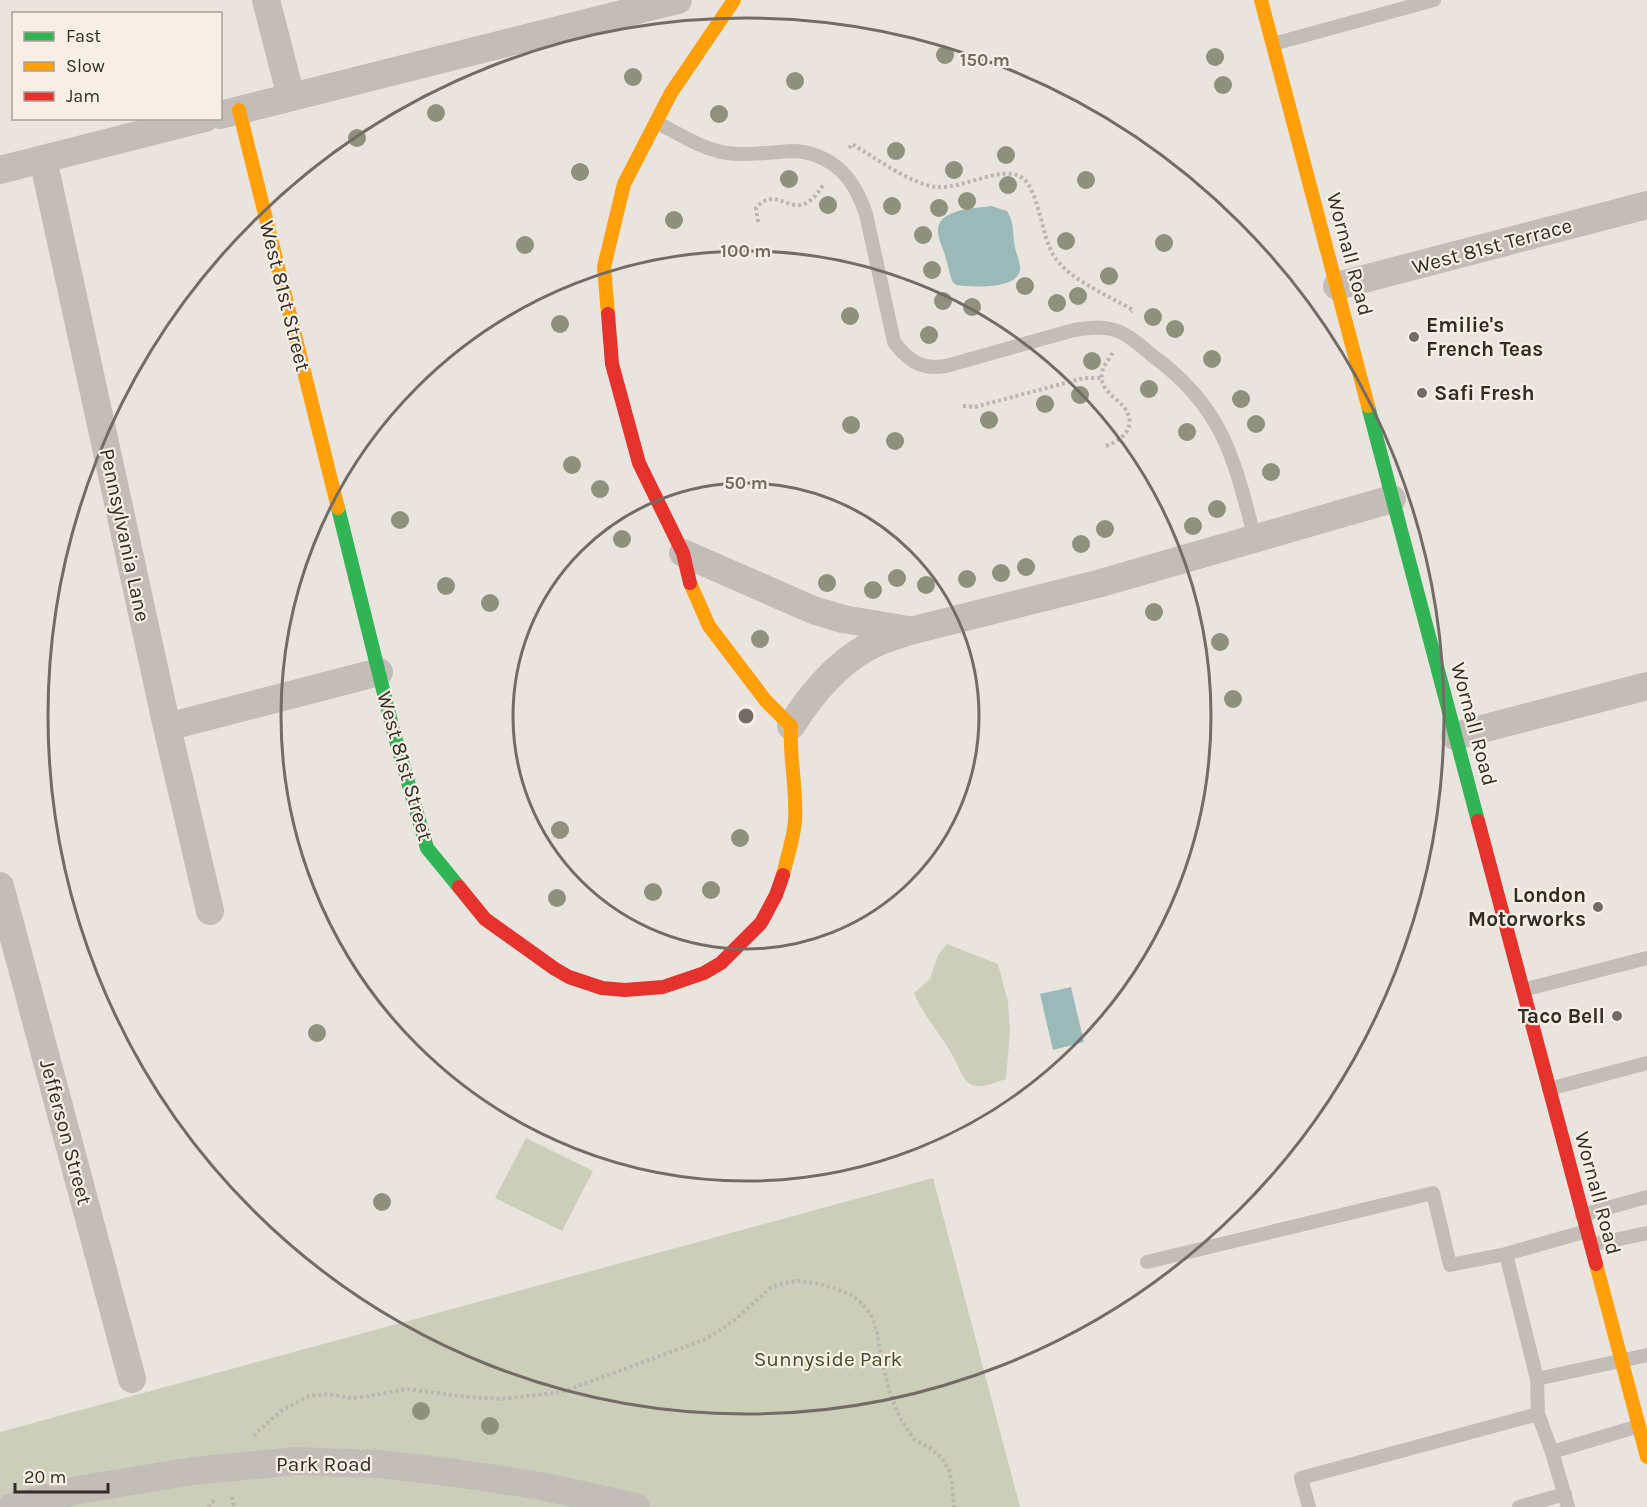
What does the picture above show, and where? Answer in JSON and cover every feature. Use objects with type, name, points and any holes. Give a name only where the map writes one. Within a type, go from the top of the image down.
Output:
[{"type":"street","points":[[266,0],[291,97]]},
{"type":"street","name":"West 81st Street","points":[[678,0],[230,112],[393,730],[427,848],[485,919],[569,978],[602,988],[625,990],[663,987],[704,972],[721,963],[761,923],[780,886],[795,821],[791,726]]},
{"type":"street","points":[[734,0],[671,93],[624,184],[604,267],[612,364],[639,464],[683,553],[690,585],[709,626],[766,701],[791,726],[804,705],[845,661],[885,639],[1101,583],[1392,499]]},
{"type":"street","name":"Wornall Road","points":[[1261,0],[1647,1457]]},
{"type":"street","points":[[0,170],[197,120]]},
{"type":"street","name":"Pennsylvania Lane","points":[[43,159],[167,727],[210,911]]},
{"type":"street","name":"West 81st Terrace","points":[[1337,286],[1647,205]]},
{"type":"street","points":[[683,553],[813,610],[843,619],[910,631]]},
{"type":"street","points":[[167,727],[379,672]]},
{"type":"street","points":[[1455,736],[1647,686]]},
{"type":"street","name":"Jefferson Street","points":[[0,886],[132,1378]]},
{"type":"street","name":"Park Road","points":[[12,1507],[78,1490],[193,1471],[296,1461],[380,1464],[456,1473],[541,1486],[636,1507]]},
{"type":"lane","points":[[1273,44],[1434,0]]},
{"type":"lane","points":[[656,122],[698,144],[724,152],[755,154],[795,151],[808,153],[822,158],[847,175],[860,195],[866,214],[894,342],[916,363],[935,368],[946,366],[1074,330],[1090,328],[1113,329],[1135,342],[1165,364],[1209,410],[1229,448],[1238,473],[1255,539]]},
{"type":"lane","points":[[1523,990],[1647,958]]},
{"type":"lane","points":[[1549,1089],[1647,1063]]},
{"type":"lane","points":[[1148,1262],[1433,1194],[1450,1265],[1506,1254],[1587,1232]]},
{"type":"lane","points":[[1582,1215],[1647,1197]]},
{"type":"lane","points":[[1591,1245],[1647,1233]]},
{"type":"lane","points":[[1506,1254],[1537,1380],[1538,1414],[1566,1501],[1519,1507]]},
{"type":"lane","points":[[1537,1380],[1647,1354]]},
{"type":"lane","points":[[1309,1507],[1301,1478],[1538,1414]]},
{"type":"lane","points":[[1552,1452],[1638,1426]]},
{"type":"path","points":[[845,154],[852,144],[917,182],[937,187],[958,185],[1006,172],[1026,180],[1033,192],[1046,240],[1054,257],[1076,278],[1132,310],[1127,320]]},
{"type":"path","points":[[758,222],[756,208],[762,201],[775,198],[794,206],[801,206],[815,197],[825,182]]},
{"type":"path","points":[[1106,446],[1118,441],[1125,434],[1129,425],[1125,408],[1109,394],[1102,378],[1103,369],[1113,351]]},
{"type":"path","points":[[963,406],[975,407],[1084,378],[1102,378]]},
{"type":"path","points":[[251,1442],[257,1432],[281,1411],[309,1396],[327,1394],[351,1398],[407,1389],[501,1399],[562,1392],[706,1339],[735,1320],[771,1287],[798,1281],[820,1284],[851,1295],[863,1304],[872,1317],[890,1393],[900,1418],[915,1440],[941,1457],[949,1470],[954,1507]]},
{"type":"green space","points":[[947,944],[998,964],[1008,1002],[1010,1031],[1006,1079],[984,1086],[974,1086],[967,1082],[914,993],[930,979],[938,955]]},
{"type":"green space","points":[[526,1138],[593,1171],[562,1231],[495,1198]]},
{"type":"green space","name":"Sunnyside Park","points":[[933,1178],[1020,1507],[0,1507],[0,1432]]},
{"type":"water","points":[[991,206],[1007,211],[1010,216],[1020,270],[1011,281],[1002,284],[956,285],[952,281],[940,240],[938,230],[941,220],[958,211]]},
{"type":"water","points":[[1071,987],[1084,1042],[1053,1050],[1040,994]]},
{"type":"traffic: fast","points":[[1368,406],[1478,821]]},
{"type":"traffic: fast","points":[[338,508],[393,730],[427,848],[459,887]]},
{"type":"traffic: slow","points":[[608,314],[604,267],[624,184],[671,93],[734,0]]},
{"type":"traffic: slow","points":[[1261,0],[1368,406]]},
{"type":"traffic: slow","points":[[239,110],[338,508]]},
{"type":"traffic: slow","points":[[690,583],[709,626],[766,701],[791,726],[795,820],[783,875]]},
{"type":"traffic: slow","points":[[1596,1264],[1647,1457]]},
{"type":"traffic: jam","points":[[608,314],[612,364],[639,463],[683,553],[690,583]]},
{"type":"traffic: jam","points":[[1478,821],[1596,1264]]},
{"type":"traffic: jam","points":[[459,887],[485,919],[555,969],[569,977],[602,988],[625,990],[663,987],[704,973],[721,963],[761,923],[776,895],[783,875]]},
{"type":"place","name":"Emilie's French Teas","points":[[1414,337]]},
{"type":"place","name":"Safi Fresh","points":[[1422,393]]},
{"type":"place","name":"London Motorworks","points":[[1598,907]]},
{"type":"place","name":"Taco Bell","points":[[1617,1016]]}]
